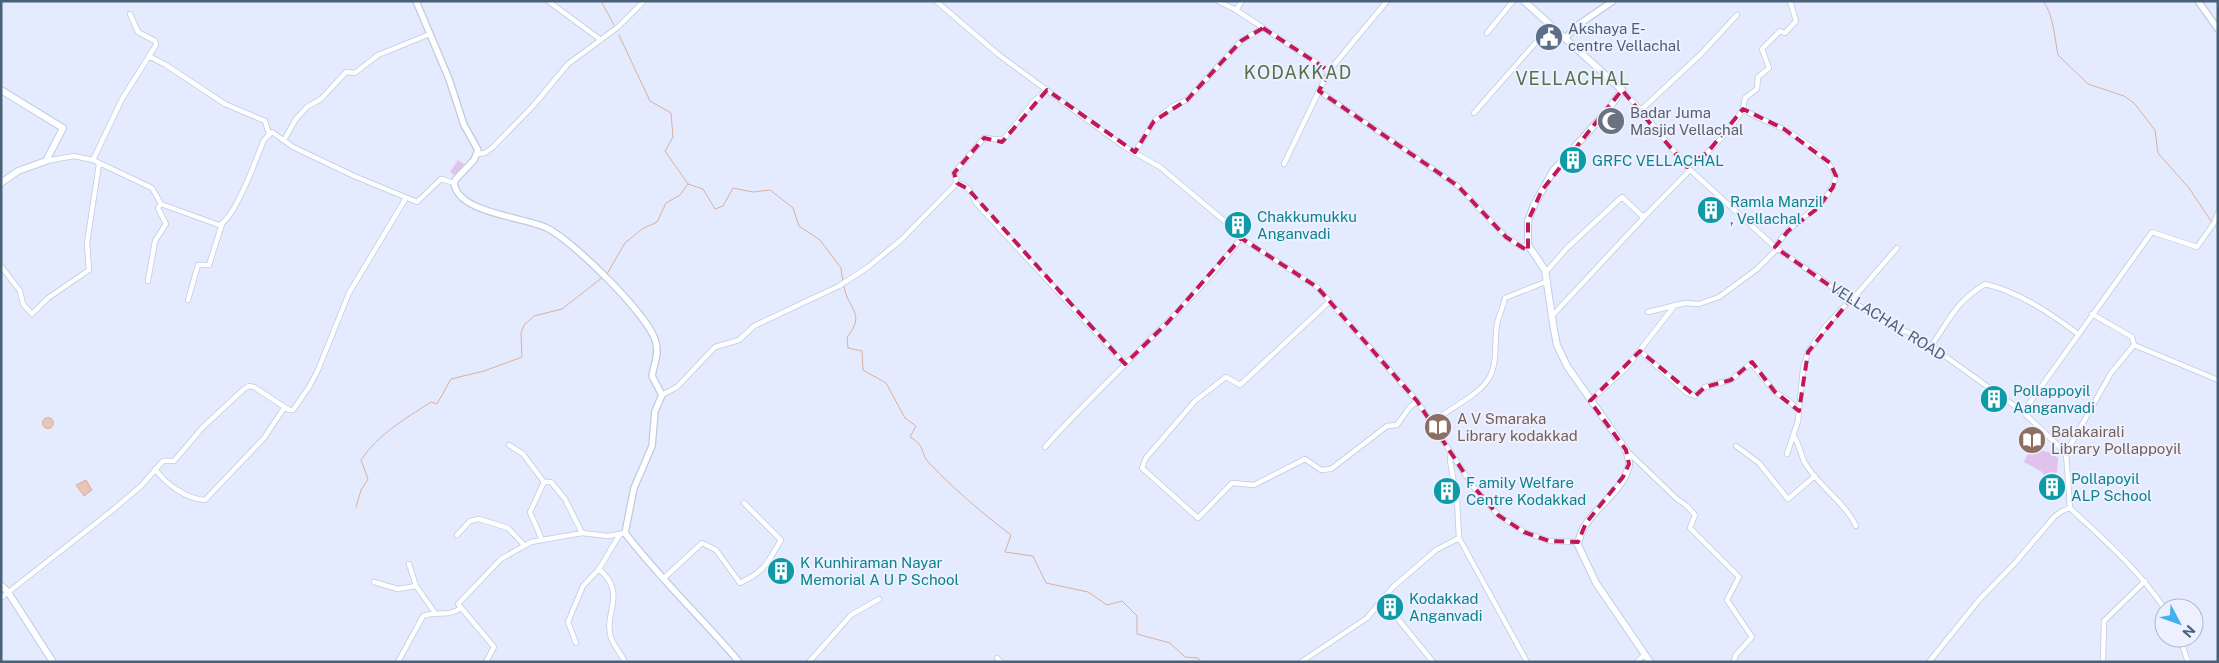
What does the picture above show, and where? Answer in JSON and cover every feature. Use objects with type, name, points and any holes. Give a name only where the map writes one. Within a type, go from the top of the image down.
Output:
[{"type":"main road","points":[[1524,1],[1622,90],[1608,110],[1553,172],[1534,205],[1528,221],[1528,245],[1536,254],[1546,272],[1551,318],[1557,345],[1567,366],[1626,450],[1629,464],[1623,477],[1586,523],[1578,542],[1596,583],[1650,662]]},
{"type":"main road","points":[[1,90],[63,128],[46,161],[18,172],[1,184]]},
{"type":"main road","points":[[1,585],[8,592],[52,662]]},
{"type":"street","points":[[416,1],[449,79],[464,125],[478,154]]},
{"type":"street","points":[[548,1],[601,40]]},
{"type":"street","points":[[454,184],[478,154],[485,153],[493,148],[534,106],[568,64],[601,40],[644,1]]},
{"type":"street","points":[[936,1],[999,55],[1122,146],[1135,152],[1179,183],[1241,238],[1317,287],[1417,400],[1472,485],[1498,515],[1524,532],[1549,541],[1578,542]]},
{"type":"street","points":[[1218,1],[1236,10],[1329,71]]},
{"type":"street","points":[[1236,10],[1242,1]]},
{"type":"street","points":[[1284,164],[1329,71],[1387,1]]},
{"type":"street","points":[[1487,33],[1513,1]]},
{"type":"street","points":[[1565,38],[1578,25],[1614,1]]},
{"type":"street","points":[[1551,318],[1689,169],[1708,152],[1744,110],[1744,98],[1757,89],[1758,77],[1769,68],[1762,49],[1780,31],[1786,33],[1796,21],[1790,1]]},
{"type":"street","points":[[2198,1],[2218,29]]},
{"type":"street","points":[[93,160],[122,99],[156,45],[155,41],[138,32],[130,14]]},
{"type":"street","points":[[1641,110],[1701,54],[1737,15]]},
{"type":"street","points":[[1474,113],[1551,25]]},
{"type":"street","points":[[1135,152],[1154,121],[1173,106],[1187,100],[1241,41],[1263,28]]},
{"type":"street","points":[[284,140],[296,119],[307,108],[321,99],[346,72],[355,73],[378,55],[430,34]]},
{"type":"street","points":[[149,56],[166,64],[225,104],[265,121],[269,134]]},
{"type":"street","points":[[957,183],[954,173],[984,138],[1003,140],[1034,101],[1047,90]]},
{"type":"street","name":"VELLACHAL ROAD","points":[[1622,90],[1641,110],[1689,169],[1776,248],[1889,325],[1916,336],[1931,346],[2023,412],[2066,453]]},
{"type":"street","points":[[1319,91],[1458,186],[1506,237],[1522,247],[1528,245]]},
{"type":"street","points":[[1648,312],[1675,306],[1699,304],[1719,296],[1757,269],[1788,231],[1818,208],[1833,187],[1836,176],[1830,163],[1820,154],[1784,129],[1758,119],[1744,110]]},
{"type":"street","points":[[188,300],[198,265],[209,265],[222,224],[235,206],[264,140],[272,132],[293,147],[354,176],[417,202],[441,179],[454,184]]},
{"type":"street","points":[[46,161],[74,156],[93,160],[152,188],[161,204],[212,223],[222,224]]},
{"type":"street","points":[[1,266],[18,289],[23,304],[32,314],[48,298],[89,270],[87,243],[100,164]]},
{"type":"street","points":[[576,643],[568,622],[583,586],[599,569],[622,534],[634,488],[652,446],[655,411],[662,395],[677,386],[715,347],[739,340],[754,326],[841,284],[889,251],[957,183]]},
{"type":"street","points":[[957,183],[962,183],[968,189],[976,202],[1125,364]]},
{"type":"street","points":[[454,184],[456,190],[463,196],[490,214],[532,222],[550,229],[602,273],[652,329],[658,359],[652,376],[662,395]]},
{"type":"street","points":[[1546,272],[1567,248],[1622,197],[1642,216],[1646,215]]},
{"type":"street","points":[[1,598],[141,486],[163,460],[174,460],[203,428],[249,386],[284,408],[293,410],[309,387],[349,293],[406,198]]},
{"type":"street","points":[[148,281],[155,241],[166,224],[158,208],[161,204]]},
{"type":"street","points":[[2023,412],[2152,232],[2197,247],[2214,223],[2218,213]]},
{"type":"street","points":[[1045,447],[1070,418],[1168,322],[1224,261],[1241,238]]},
{"type":"street","points":[[1787,454],[1799,411],[1803,370],[1808,352],[1825,327],[1897,248]]},
{"type":"street","points":[[1431,424],[1442,413],[1478,390],[1489,378],[1494,363],[1497,322],[1506,298],[1548,281]]},
{"type":"street","points":[[1931,346],[1961,302],[1984,284],[2020,296],[2078,334]]},
{"type":"street","points":[[1330,301],[1240,385],[1226,377],[1206,390],[1146,458],[1142,468],[1198,518],[1232,483],[1254,485],[1305,459],[1321,470],[1331,469],[1387,426],[1397,425],[1408,408],[1417,400]]},
{"type":"street","points":[[1590,401],[1613,382],[1640,351],[1664,317],[1675,306]]},
{"type":"street","points":[[2092,314],[2132,337],[2134,345]]},
{"type":"street","points":[[2134,345],[2218,380]]},
{"type":"street","points":[[2134,345],[2110,373],[2066,453],[2070,508],[2118,552],[2145,581],[2157,598]]},
{"type":"street","points":[[1640,351],[1687,393],[1695,396],[1705,387],[1731,380],[1751,363],[1775,392],[1789,400],[1799,411]]},
{"type":"street","points":[[155,469],[171,487],[195,498],[205,500],[264,438],[284,408]]},
{"type":"street","points":[[1793,435],[1805,463],[1833,499],[1851,515],[1856,526]]},
{"type":"street","points":[[509,445],[523,454],[544,482]]},
{"type":"street","points":[[1736,446],[1759,463],[1788,499],[1815,476]]},
{"type":"street","points":[[1626,450],[1677,499],[1687,506],[1695,516],[1690,528],[1739,577],[1727,600],[1752,637],[1735,656],[1734,662]]},
{"type":"street","points":[[1451,452],[1450,461],[1457,499],[1459,538],[1527,662]]},
{"type":"street","points":[[544,482],[551,482],[565,499],[582,533]]},
{"type":"street","points":[[542,540],[530,512],[544,482]]},
{"type":"street","points":[[663,579],[702,543],[716,550],[740,583],[758,574],[766,565],[781,540],[744,503]]},
{"type":"street","points":[[1929,662],[1979,600],[2015,564],[2054,517],[2062,510],[2070,508]]},
{"type":"street","points":[[457,535],[470,521],[479,519],[508,528],[524,545]]},
{"type":"street","points":[[486,662],[494,646],[458,604],[500,559],[524,545],[542,540],[582,533],[608,536],[622,534]]},
{"type":"street","points":[[622,534],[699,615],[739,662]]},
{"type":"street","points":[[1301,662],[1366,618],[1393,587],[1436,550],[1459,538]]},
{"type":"street","points":[[409,564],[416,586],[435,613]]},
{"type":"street","points":[[599,569],[608,578],[615,598],[610,626],[611,638],[625,662]]},
{"type":"street","points":[[2103,662],[2104,621],[2145,581]]},
{"type":"street","points":[[374,582],[398,589],[416,586]]},
{"type":"street","points":[[809,662],[851,615],[879,599]]},
{"type":"street","points":[[398,662],[423,616],[435,613],[452,614],[461,608]]},
{"type":"street","points":[[1398,619],[1433,662]]},
{"type":"street","points":[[2183,648],[2188,662]]},
{"type":"street","points":[[1637,662],[1644,655]]},
{"type":"highlighted area","points":[[1263,28],[1329,71],[1319,91],[1458,186],[1506,237],[1528,251],[1528,221],[1542,190],[1622,90],[1687,167],[1708,152],[1743,109],[1784,129],[1830,163],[1836,176],[1833,187],[1818,208],[1788,231],[1775,247],[1850,300],[1808,352],[1799,411],[1775,392],[1752,362],[1731,380],[1705,387],[1695,396],[1640,351],[1590,401],[1626,450],[1629,464],[1623,477],[1586,523],[1578,542],[1549,541],[1524,532],[1498,515],[1472,485],[1417,401],[1317,287],[1241,238],[1168,322],[1125,364],[968,189],[957,183],[954,173],[958,166],[984,138],[1002,142],[1047,90],[1135,152],[1154,121],[1187,100],[1241,41]]},
{"type":"shaded area","points":[[458,160],[464,164],[456,176],[450,172]]},
{"type":"shaded area","points":[[48,417],[54,423],[48,429],[42,423]]},
{"type":"shaded area","points":[[2034,449],[2053,453],[2058,458],[2057,472],[2050,480],[2046,479],[2042,472],[2024,462],[2027,455]]},
{"type":"shaded area","points":[[86,480],[92,490],[84,496],[76,485]]},
{"type":"waterway","points":[[601,1],[614,25]]},
{"type":"waterway","points":[[2043,1],[2051,19],[2058,55],[2088,84],[2124,96],[2134,103],[2155,130],[2158,153],[2189,188],[2211,221]]},
{"type":"waterway","points":[[619,35],[650,101],[671,113],[673,137],[665,151],[688,184],[703,189],[715,209],[723,206],[733,188],[753,192],[770,190],[793,208],[799,226],[820,240],[841,268],[843,282]]},
{"type":"waterway","points":[[607,274],[625,243],[642,229],[657,222],[666,203],[680,195],[688,184]]},
{"type":"waterway","points":[[356,507],[361,490],[368,479],[361,460],[375,442],[431,402],[437,404],[451,379],[484,371],[522,357],[521,333],[524,325],[534,316],[562,309],[603,277]]},
{"type":"waterway","points":[[844,286],[856,316],[853,329],[847,337],[848,348],[862,351],[863,370],[886,383],[905,418],[916,426],[910,437],[919,444],[930,464],[969,501],[1011,535],[1005,552],[1033,556],[1046,583],[1088,592],[1107,605],[1122,601],[1137,616],[1137,634],[1170,643],[1185,657],[1198,658],[1201,662]]},
{"type":"place","name":"Akshaya E- centre Vellachal","points":[[1549,37]]},
{"type":"place","name":"Badar Juma Masjid Vellachal","points":[[1611,121]]},
{"type":"place","name":"GRFC VELLACHAL","points":[[1573,160]]},
{"type":"place","name":"Ramla Manzil , Vellachal","points":[[1711,210]]},
{"type":"place","name":"Chakkumukku Anganvadi","points":[[1238,225]]},
{"type":"place","name":"Pollappoyil Aanganvadi","points":[[1994,399]]},
{"type":"place","name":"A V Smaraka Library kodakkad","points":[[1438,427]]},
{"type":"place","name":"Balakairali Library Pollappoyil","points":[[2032,440]]},
{"type":"place","name":"Pollapoyil ALP School","points":[[2052,487]]},
{"type":"place","name":"F amily Welfare Centre Kodakkad","points":[[1447,491]]},
{"type":"place","name":"K Kunhiraman Nayar Memorial A U P School","points":[[781,571]]},
{"type":"place","name":"Kodakkad Anganvadi","points":[[1390,607]]},
{"type":"district","name":"KODAKKAD","points":[[1298,72]]},
{"type":"district","name":"VELLACHAL","points":[[1573,78]]}]
